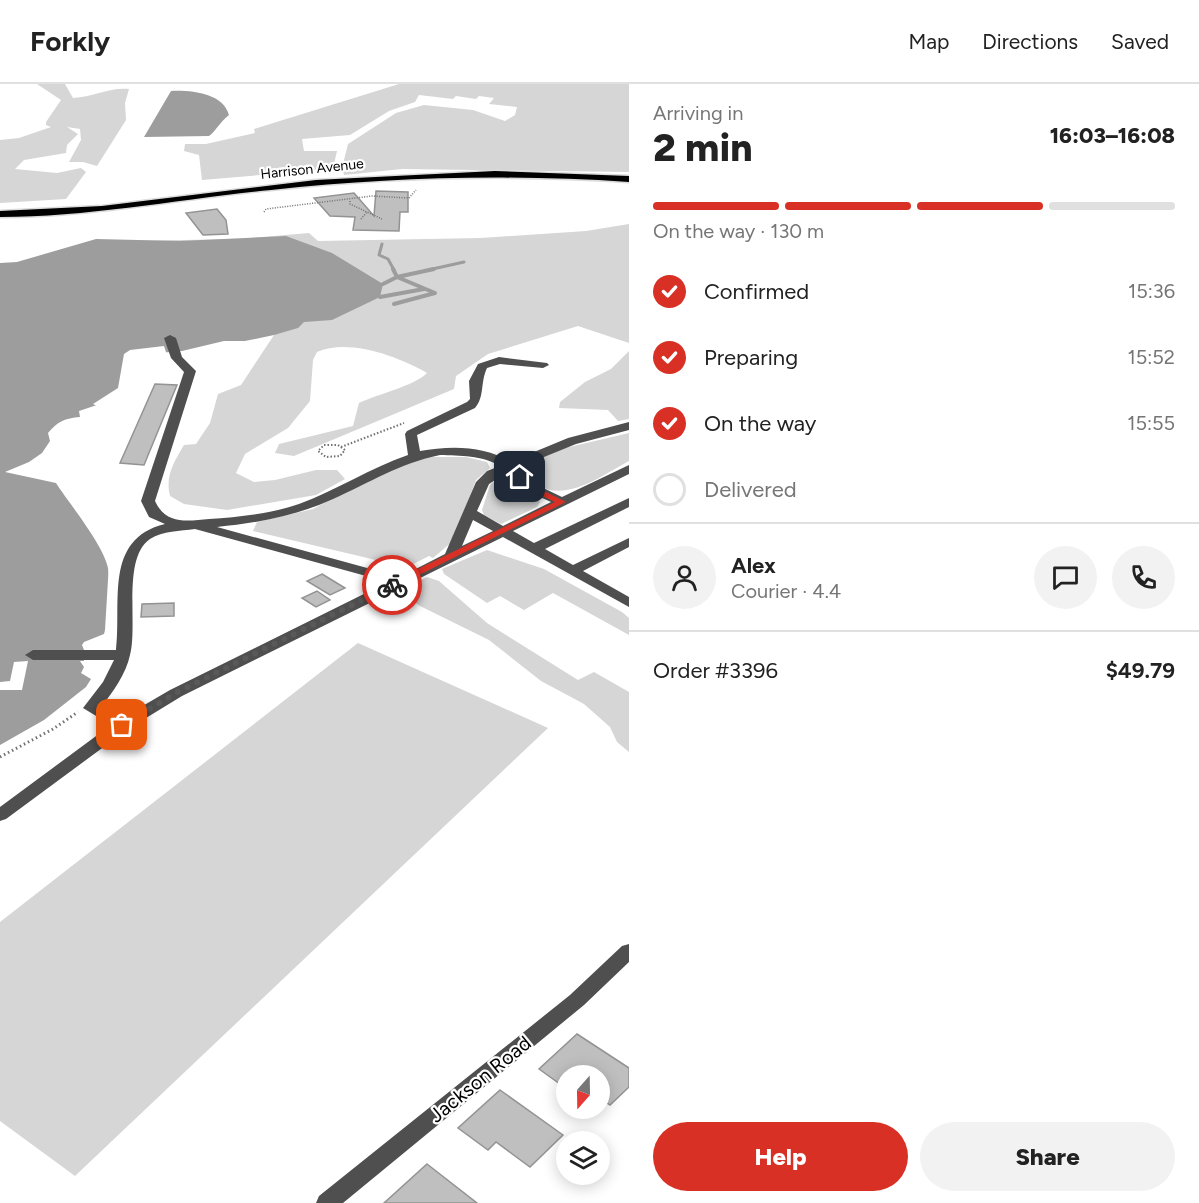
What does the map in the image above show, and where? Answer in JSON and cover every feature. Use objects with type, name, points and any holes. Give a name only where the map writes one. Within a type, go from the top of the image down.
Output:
[{"type":"main road","name":"Harrison Avenue","points":[[0,214],[100,209],[385,175],[513,174],[629,179]]},
{"type":"street","points":[[170,338],[177,358],[190,371],[148,501],[154,514],[177,525]]},
{"type":"street","points":[[414,455],[411,439],[416,430],[471,405],[476,399],[477,375],[489,362],[508,360],[543,365]]},
{"type":"street","points":[[452,554],[483,482],[507,466],[572,441],[629,426]]},
{"type":"street","points":[[122,725],[91,708],[107,689],[123,655],[127,607],[126,558],[136,544],[152,532],[177,525],[247,520],[293,510],[325,497],[388,464],[414,455],[435,453],[483,455],[507,466],[533,489],[562,502]]},
{"type":"street","points":[[0,815],[122,725],[176,693],[452,554],[629,469]]},
{"type":"street","points":[[534,549],[629,502]]},
{"type":"street","points":[[471,513],[629,603]]},
{"type":"street","points":[[195,525],[399,581]]},
{"type":"street","points":[[573,571],[629,542]]},
{"type":"street","points":[[613,594],[629,586]]},
{"type":"street","points":[[33,655],[123,655]]},
{"type":"street","name":"Jackson Road","points":[[327,1203],[577,1000],[629,951]]},
{"type":"path","points":[[264,212],[266,209],[310,202],[350,200],[372,196],[409,198],[416,190]]},
{"type":"path","points":[[307,198],[310,202]]},
{"type":"path","points":[[350,200],[349,203],[382,219]]},
{"type":"path","points":[[361,219],[367,212]]},
{"type":"path","points":[[341,447],[345,450],[340,456],[326,457],[318,451],[324,445],[341,447],[402,422],[416,430]]},
{"type":"path","points":[[0,757],[53,729],[76,712],[91,708]]},
{"type":"shaded area","points":[[37,84],[65,84],[73,98],[115,89],[129,89],[125,103],[126,120],[97,166],[83,162],[69,162],[81,140],[80,129],[67,127],[78,134],[67,145],[66,153],[24,160],[15,169],[57,173],[81,168],[86,172],[66,199],[0,203],[0,140],[19,138],[51,127],[46,125],[46,122],[61,100]]},
{"type":"shaded area","points":[[399,84],[629,84],[629,172],[402,169],[344,175],[342,168],[348,144],[396,113],[424,105],[473,110],[505,121],[515,115],[517,107],[489,104],[494,98],[479,96],[476,99],[456,96],[453,99],[419,95],[415,102],[389,111],[350,135],[302,139],[304,151],[337,151],[334,164],[319,170],[202,180],[199,155],[184,151],[185,144],[206,144],[255,133],[254,129]]},
{"type":"shaded area","points":[[171,91],[197,92],[213,97],[226,108],[229,115],[209,136],[144,137]]},
{"type":"shaded area","points":[[629,224],[629,343],[578,326],[488,354],[456,376],[454,389],[294,456],[275,453],[279,444],[353,426],[359,403],[405,386],[427,373],[374,351],[344,347],[317,352],[313,360],[310,401],[288,428],[245,454],[236,473],[254,482],[275,480],[316,470],[337,470],[345,479],[316,495],[227,510],[184,504],[170,496],[170,476],[184,445],[196,444],[210,423],[218,394],[241,385],[274,335],[128,241],[239,239],[309,233],[318,241],[481,238],[586,231]]},
{"type":"shaded area","points":[[286,236],[332,253],[383,284],[380,297],[332,320],[304,322],[298,328],[274,335],[245,341],[224,341],[182,351],[136,355],[123,387],[97,405],[79,411],[80,417],[58,423],[48,433],[50,441],[42,453],[29,462],[5,472],[56,483],[100,548],[108,568],[109,592],[106,634],[84,649],[85,665],[88,672],[95,678],[76,701],[65,710],[0,748],[0,263],[17,262],[96,239],[180,241]]},
{"type":"shaded area","points":[[629,351],[629,419],[618,421],[608,410],[559,408],[560,402],[585,382],[611,369]]},
{"type":"shaded area","points":[[629,433],[629,461],[573,489],[549,490],[538,485],[520,469],[522,466],[565,448]]},
{"type":"shaded area","points":[[425,457],[466,457],[487,462],[490,468],[476,480],[453,541],[433,558],[429,556],[394,574],[389,571],[393,564],[253,531],[257,522],[313,509],[372,477]]},
{"type":"shaded area","points":[[504,474],[540,502],[537,507],[501,524],[484,515],[482,510],[490,485]]},
{"type":"shaded area","points":[[487,550],[544,569],[622,612],[629,618],[629,635],[553,593],[524,610],[500,596],[487,603],[444,574],[442,569]]},
{"type":"shaded area","points":[[427,577],[439,581],[487,623],[578,680],[594,672],[629,692],[629,752],[617,742],[610,727],[584,704],[541,681],[489,640],[420,606],[399,591]]},
{"type":"shaded area","points":[[358,643],[548,728],[75,1176],[0,1121],[0,922]]},
{"type":"pier","points":[[164,346],[167,355],[139,357],[138,365],[125,389],[99,407],[93,404],[118,388],[124,354],[130,350]]},
{"type":"pier","points":[[109,563],[111,609],[109,635],[84,650],[82,645],[84,642],[104,634]]},
{"type":"pier","points":[[28,661],[22,690],[0,690],[0,682],[10,681],[14,662]]},
{"type":"pier","points":[[80,661],[88,661],[95,665],[92,672],[98,679],[89,693],[59,718],[0,751],[0,745],[44,720],[86,687],[91,679],[81,673],[84,667]]},
{"type":"building","points":[[376,191],[408,192],[408,212],[400,212],[399,231],[353,230],[355,217],[330,216],[314,198],[354,193],[374,216]]},
{"type":"building","points":[[217,209],[226,220],[228,234],[203,235],[186,213]]},
{"type":"building","points":[[155,384],[177,385],[144,465],[120,463]]},
{"type":"building","points":[[322,574],[345,588],[330,595],[307,581]]},
{"type":"building","points":[[317,591],[330,600],[316,607],[302,598]]},
{"type":"building","points":[[174,603],[174,616],[141,617],[142,604]]},
{"type":"building","points":[[577,1034],[629,1068],[629,1087],[610,1105],[610,1065],[556,1065],[556,1081],[539,1069]]},
{"type":"building","points":[[500,1090],[557,1131],[556,1142],[530,1167],[496,1142],[488,1150],[458,1128]]},
{"type":"building","points":[[427,1164],[477,1203],[384,1203]]},
{"type":"waterway","points":[[382,244],[379,255],[388,259],[394,270]]},
{"type":"waterway","points":[[428,270],[464,262]]},
{"type":"waterway","points":[[393,269],[397,277]]},
{"type":"waterway","points":[[397,277],[434,269]]},
{"type":"waterway","points":[[383,284],[397,277]]},
{"type":"waterway","points":[[394,304],[435,293],[397,277]]},
{"type":"waterway","points":[[380,297],[424,289]]},
{"type":"way so far","points":[[122,725],[176,693],[392,585]]},
{"type":"route","points":[[392,585],[562,502],[533,489],[520,477]]}]
